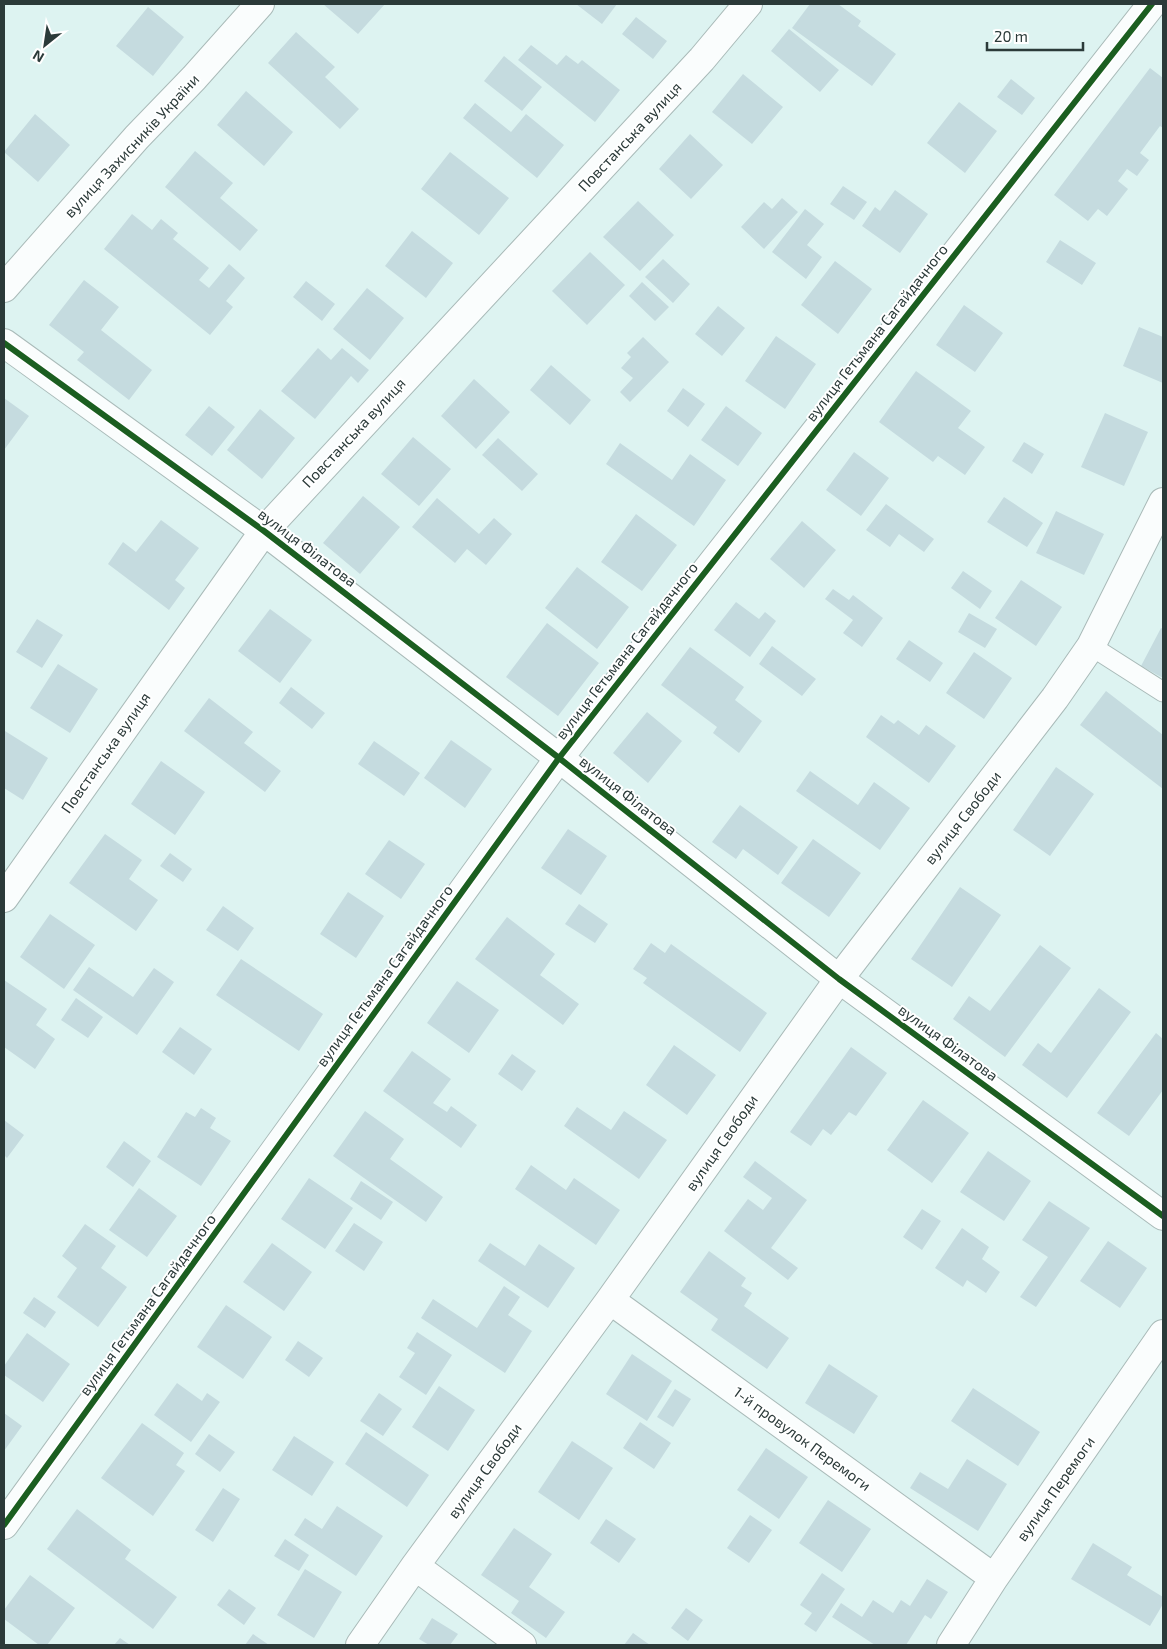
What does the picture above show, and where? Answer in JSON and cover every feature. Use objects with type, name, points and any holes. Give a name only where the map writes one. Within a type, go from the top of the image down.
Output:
[{"type":"street","name":"вулиця Захисників України","points":[[4,288],[137,137],[189,84],[260,4]]},
{"type":"street","name":"Повстанська вулиця","points":[[4,898],[264,531],[702,60],[748,4]]},
{"type":"street","name":"вулиця Гетьмана Сагайдачного","points":[[4,1525],[559,758],[1152,4]]},
{"type":"street","name":"вулиця Філатова","points":[[4,342],[264,531],[559,758],[839,979],[1163,1216]]},
{"type":"street","name":"вулиця Свободи","points":[[360,1645],[415,1566],[610,1300],[839,979],[1055,698],[1091,646],[1163,502]]},
{"type":"street","name":"1-й провулок Перемоги","points":[[610,1300],[994,1578]]},
{"type":"street","name":"вулиця Перемоги","points":[[951,1645],[994,1578],[1163,1334]]},
{"type":"street","points":[[415,1566],[522,1645]]},
{"type":"lane","points":[[1091,646],[1163,692]]},
{"type":"building","points":[[323,4],[385,4],[358,34]]},
{"type":"building","points":[[576,4],[617,4],[602,24]]},
{"type":"building","points":[[810,4],[838,4],[861,21],[858,26],[896,54],[872,86],[792,28]]},
{"type":"building","points":[[148,7],[184,37],[153,76],[116,46]]},
{"type":"building","points":[[636,17],[667,41],[653,59],[622,34]]},
{"type":"building","points":[[789,29],[839,70],[820,92],[771,51]]},
{"type":"building","points":[[296,32],[335,67],[325,77],[359,109],[340,129],[268,63]]},
{"type":"building","points":[[531,45],[557,65],[566,55],[578,64],[582,60],[620,90],[595,122],[518,60]]},
{"type":"building","points":[[504,56],[542,87],[522,111],[484,81]]},
{"type":"building","points":[[1150,68],[1163,78],[1163,128],[1160,126],[1140,153],[1149,160],[1137,176],[1127,169],[1118,181],[1128,189],[1107,216],[1098,209],[1088,221],[1054,195]]},
{"type":"building","points":[[743,74],[783,107],[752,144],[712,112]]},
{"type":"building","points":[[1011,79],[1035,98],[1022,115],[997,97]]},
{"type":"building","points":[[246,91],[293,132],[264,166],[217,125]]},
{"type":"building","points":[[959,102],[997,131],[965,173],[927,143]]},
{"type":"building","points":[[475,103],[511,132],[526,114],[564,145],[537,178],[463,118]]},
{"type":"building","points":[[35,114],[70,145],[38,182],[4,152]]},
{"type":"building","points":[[690,134],[723,165],[691,199],[659,169]]},
{"type":"building","points":[[195,151],[233,183],[220,198],[258,230],[240,251],[165,187]]},
{"type":"building","points":[[450,152],[509,198],[479,235],[421,189]]},
{"type":"building","points":[[843,186],[867,202],[854,220],[830,204]]},
{"type":"building","points":[[895,190],[928,214],[900,253],[862,226],[875,207],[880,211]]},
{"type":"building","points":[[782,198],[798,212],[764,249],[741,227],[764,202],[772,209]]},
{"type":"building","points":[[638,201],[674,235],[640,271],[603,237]]},
{"type":"building","points":[[805,209],[824,224],[807,245],[822,257],[806,279],[772,252]]},
{"type":"building","points":[[132,214],[152,230],[161,219],[178,233],[173,239],[209,268],[199,280],[209,288],[229,264],[245,278],[226,301],[233,307],[210,335],[104,249]]},
{"type":"building","points":[[412,231],[453,263],[426,298],[385,266]]},
{"type":"building","points":[[1060,240],[1096,263],[1082,285],[1046,262]]},
{"type":"building","points":[[590,252],[625,285],[587,325],[552,291]]},
{"type":"building","points":[[663,259],[690,284],[673,303],[645,277]]},
{"type":"building","points":[[835,261],[872,289],[838,334],[801,305]]},
{"type":"building","points":[[84,280],[119,307],[101,330],[152,370],[129,400],[77,360],[84,352],[49,325]]},
{"type":"building","points":[[306,281],[335,304],[322,321],[293,297]]},
{"type":"building","points":[[642,282],[669,307],[655,321],[629,296]]},
{"type":"building","points":[[367,288],[404,318],[370,360],[333,329]]},
{"type":"building","points":[[964,305],[1003,333],[975,372],[936,345]]},
{"type":"building","points":[[718,306],[745,328],[722,356],[695,334]]},
{"type":"building","points":[[1139,327],[1163,337],[1163,383],[1123,366]]},
{"type":"building","points":[[776,336],[816,364],[785,409],[745,381]]},
{"type":"building","points":[[643,337],[669,362],[630,402],[620,392],[633,378],[621,368],[631,357],[627,353]]},
{"type":"building","points":[[318,348],[331,360],[342,348],[369,370],[358,383],[351,376],[315,419],[281,391]]},
{"type":"building","points":[[551,365],[591,400],[570,425],[530,390]]},
{"type":"building","points":[[916,371],[971,411],[958,428],[985,447],[965,475],[938,456],[933,462],[879,422]]},
{"type":"building","points":[[474,379],[510,412],[476,449],[441,416]]},
{"type":"building","points":[[683,388],[705,404],[688,427],[667,411]]},
{"type":"building","points":[[4,398],[29,416],[4,450]]},
{"type":"building","points":[[209,406],[235,427],[212,456],[185,435]]},
{"type":"building","points":[[726,406],[762,433],[738,466],[701,440]]},
{"type":"building","points":[[260,409],[295,438],[262,479],[227,450]]},
{"type":"building","points":[[1105,413],[1148,432],[1124,486],[1081,467]]},
{"type":"building","points":[[413,437],[451,469],[419,506],[381,474]]},
{"type":"building","points":[[498,438],[538,474],[522,491],[482,455]]},
{"type":"building","points":[[1024,442],[1044,454],[1032,474],[1012,461]]},
{"type":"building","points":[[620,443],[672,480],[690,454],[726,480],[694,526],[606,464]]},
{"type":"building","points":[[854,452],[889,478],[861,516],[826,490]]},
{"type":"building","points":[[363,496],[400,527],[360,574],[323,543]]},
{"type":"building","points":[[1004,497],[1043,523],[1027,547],[987,522]]},
{"type":"building","points":[[437,498],[479,534],[494,518],[512,534],[486,565],[467,549],[455,563],[412,527]]},
{"type":"building","points":[[886,504],[934,539],[924,552],[899,534],[890,547],[866,530]]},
{"type":"building","points":[[1056,511],[1104,534],[1084,575],[1036,553]]},
{"type":"building","points":[[636,514],[677,545],[642,591],[601,562]]},
{"type":"building","points":[[161,520],[199,548],[175,580],[185,588],[169,610],[108,564],[123,542],[136,552]]},
{"type":"building","points":[[802,521],[836,550],[804,588],[770,559]]},
{"type":"building","points":[[577,567],[629,607],[597,649],[545,608]]},
{"type":"building","points":[[963,571],[992,591],[980,609],[951,588]]},
{"type":"building","points":[[1021,580],[1062,607],[1036,646],[995,618]]},
{"type":"building","points":[[833,589],[849,600],[853,595],[883,618],[862,647],[843,633],[853,620],[825,599]]},
{"type":"building","points":[[736,602],[759,619],[765,612],[776,621],[750,657],[714,630]]},
{"type":"building","points":[[270,609],[312,640],[280,683],[238,651]]},
{"type":"building","points":[[969,613],[997,629],[985,648],[958,632]]},
{"type":"building","points":[[37,619],[63,635],[42,668],[16,652]]},
{"type":"building","points":[[547,623],[599,663],[558,716],[506,677]]},
{"type":"building","points":[[1161,628],[1163,629],[1163,678],[1141,666]]},
{"type":"building","points":[[909,640],[943,663],[930,682],[896,659]]},
{"type":"building","points":[[772,646],[816,679],[802,696],[759,664]]},
{"type":"building","points":[[690,647],[744,687],[735,700],[762,721],[739,753],[713,733],[717,727],[661,685]]},
{"type":"building","points":[[974,652],[1012,678],[984,719],[946,693]]},
{"type":"building","points":[[58,664],[98,689],[70,733],[30,708]]},
{"type":"building","points":[[291,687],[325,713],[312,729],[279,703]]},
{"type":"building","points":[[1106,691],[1163,735],[1163,789],[1080,725]]},
{"type":"building","points":[[209,698],[253,732],[244,743],[281,771],[265,792],[184,731]]},
{"type":"building","points":[[647,712],[682,741],[648,783],[613,753]]},
{"type":"building","points":[[881,715],[894,724],[898,720],[919,735],[926,725],[956,746],[929,783],[866,737]]},
{"type":"building","points":[[5,731],[48,758],[23,800],[4,788]]},
{"type":"building","points":[[451,740],[492,769],[465,808],[424,778]]},
{"type":"building","points":[[374,741],[420,773],[404,796],[358,764]]},
{"type":"building","points":[[161,761],[205,792],[175,835],[131,804]]},
{"type":"building","points":[[1056,767],[1094,794],[1050,856],[1013,830]]},
{"type":"building","points":[[810,771],[858,805],[874,782],[910,808],[880,850],[796,791]]},
{"type":"building","points":[[740,805],[798,847],[778,875],[743,849],[736,859],[712,842]]},
{"type":"building","points":[[568,829],[607,856],[581,895],[541,868]]},
{"type":"building","points":[[105,834],[142,860],[129,879],[158,900],[136,931],[69,883]]},
{"type":"building","points":[[813,839],[861,873],[829,917],[781,883]]},
{"type":"building","points":[[389,840],[425,864],[401,899],[365,874]]},
{"type":"building","points":[[170,853],[192,869],[183,882],[160,866]]},
{"type":"building","points":[[960,887],[1001,915],[952,987],[911,959]]},
{"type":"building","points":[[348,892],[384,916],[356,958],[320,934]]},
{"type":"building","points":[[579,904],[608,924],[595,943],[565,924]]},
{"type":"building","points":[[223,906],[254,928],[238,951],[206,930]]},
{"type":"building","points":[[50,914],[95,945],[64,989],[20,957]]},
{"type":"building","points":[[507,917],[555,954],[540,975],[579,1004],[563,1025],[475,959]]},
{"type":"building","points":[[651,943],[665,953],[671,944],[767,1013],[740,1052],[643,983],[647,978],[633,969]]},
{"type":"building","points":[[1040,945],[1071,968],[1005,1057],[953,1019],[969,996],[990,1011]]},
{"type":"building","points":[[241,959],[323,1014],[299,1051],[216,995]]},
{"type":"building","points":[[89,967],[133,997],[154,968],[174,982],[137,1035],[73,990]]},
{"type":"building","points":[[4,980],[47,1009],[36,1025],[55,1039],[35,1069],[4,1047]]},
{"type":"building","points":[[457,981],[499,1010],[469,1053],[427,1023]]},
{"type":"building","points":[[1099,988],[1131,1012],[1067,1098],[1022,1065],[1038,1043],[1051,1053]]},
{"type":"building","points":[[76,998],[103,1017],[88,1038],[61,1020]]},
{"type":"building","points":[[180,1027],[212,1049],[194,1075],[162,1052]]},
{"type":"building","points":[[1156,1033],[1163,1039],[1163,1090],[1129,1136],[1097,1113]]},
{"type":"building","points":[[674,1045],[716,1075],[687,1115],[646,1085]]},
{"type":"building","points":[[851,1047],[887,1073],[856,1116],[849,1112],[831,1135],[823,1129],[811,1146],[790,1132]]},
{"type":"building","points":[[412,1051],[451,1079],[433,1103],[447,1112],[451,1106],[477,1125],[461,1148],[383,1091]]},
{"type":"building","points":[[512,1054],[536,1071],[522,1091],[498,1074]]},
{"type":"building","points":[[923,1100],[969,1133],[932,1183],[887,1150]]},
{"type":"building","points":[[577,1107],[611,1130],[624,1111],[667,1140],[639,1179],[564,1126]]},
{"type":"building","points":[[201,1108],[216,1118],[210,1128],[231,1141],[201,1186],[157,1157],[186,1112],[195,1117]]},
{"type":"building","points":[[365,1111],[404,1139],[390,1159],[443,1197],[426,1222],[333,1156]]},
{"type":"building","points":[[4,1120],[24,1135],[7,1158],[4,1155]]},
{"type":"building","points":[[124,1141],[151,1161],[133,1187],[106,1167]]},
{"type":"building","points":[[988,1151],[1031,1181],[1004,1221],[960,1192]]},
{"type":"building","points":[[755,1161],[807,1200],[771,1248],[798,1268],[788,1280],[724,1231],[748,1199],[763,1210],[772,1198],[743,1177]]},
{"type":"building","points":[[531,1165],[566,1190],[574,1178],[620,1210],[596,1245],[515,1189]]},
{"type":"building","points":[[309,1178],[353,1208],[325,1249],[281,1219]]},
{"type":"building","points":[[361,1181],[393,1202],[381,1220],[350,1199]]},
{"type":"building","points":[[139,1188],[177,1216],[147,1257],[109,1230]]},
{"type":"building","points":[[1049,1201],[1090,1228],[1036,1307],[1020,1297],[1048,1257],[1022,1240]]},
{"type":"building","points":[[922,1209],[941,1221],[922,1250],[903,1237]]},
{"type":"building","points":[[354,1223],[383,1242],[364,1271],[335,1251]]},
{"type":"building","points":[[85,1224],[116,1246],[101,1268],[127,1287],[98,1327],[57,1297],[77,1268],[62,1256]]},
{"type":"building","points":[[962,1228],[989,1247],[982,1259],[1000,1272],[986,1293],[967,1280],[963,1287],[935,1268]]},
{"type":"building","points":[[1108,1241],[1147,1268],[1120,1308],[1080,1281]]},
{"type":"building","points":[[272,1243],[312,1272],[284,1311],[243,1282]]},
{"type":"building","points":[[490,1243],[525,1266],[539,1244],[575,1268],[548,1308],[478,1261]]},
{"type":"building","points":[[709,1251],[746,1278],[741,1286],[752,1293],[744,1306],[789,1338],[767,1369],[711,1330],[718,1319],[680,1292]]},
{"type":"building","points":[[504,1286],[520,1297],[508,1315],[532,1331],[505,1373],[421,1318],[433,1299],[477,1328]]},
{"type":"building","points":[[34,1297],[56,1312],[45,1328],[23,1313]]},
{"type":"building","points":[[226,1305],[272,1337],[243,1379],[197,1347]]},
{"type":"building","points":[[417,1332],[452,1355],[426,1395],[399,1377],[415,1353],[407,1348]]},
{"type":"building","points":[[27,1333],[70,1364],[43,1402],[4,1375],[4,1366]]},
{"type":"building","points":[[298,1341],[323,1358],[309,1377],[285,1360]]},
{"type":"building","points":[[632,1354],[672,1381],[647,1421],[606,1394]]},
{"type":"building","points":[[829,1364],[878,1396],[854,1434],[805,1403]]},
{"type":"building","points":[[177,1383],[202,1401],[207,1393],[220,1402],[191,1442],[154,1415]]},
{"type":"building","points":[[439,1386],[475,1410],[448,1451],[412,1427]]},
{"type":"building","points":[[973,1388],[1040,1432],[1018,1466],[951,1421]]},
{"type":"building","points":[[675,1389],[691,1399],[673,1427],[657,1417]]},
{"type":"building","points":[[379,1393],[402,1409],[383,1436],[360,1421]]},
{"type":"building","points":[[4,1413],[22,1426],[4,1451]]},
{"type":"building","points":[[640,1422],[671,1443],[654,1469],[623,1448]]},
{"type":"building","points":[[142,1423],[184,1453],[176,1465],[185,1471],[153,1516],[101,1478]]},
{"type":"building","points":[[366,1432],[429,1475],[407,1507],[345,1464]]},
{"type":"building","points":[[209,1434],[235,1452],[220,1472],[195,1454]]},
{"type":"building","points":[[294,1436],[334,1462],[312,1496],[272,1470]]},
{"type":"building","points":[[572,1441],[613,1468],[579,1520],[538,1492]]},
{"type":"building","points":[[766,1448],[808,1477],[779,1519],[737,1490]]},
{"type":"building","points":[[967,1459],[1007,1484],[978,1531],[910,1488],[920,1472],[948,1489]]},
{"type":"building","points":[[223,1488],[240,1499],[213,1542],[195,1530]]},
{"type":"building","points":[[828,1500],[871,1529],[842,1572],[799,1543]]},
{"type":"building","points":[[337,1506],[383,1536],[356,1576],[294,1535],[305,1518],[322,1529]]},
{"type":"building","points":[[77,1509],[131,1550],[125,1559],[177,1597],[153,1629],[47,1549]]},
{"type":"building","points":[[750,1515],[772,1530],[749,1563],[727,1548]]},
{"type":"building","points":[[606,1519],[636,1539],[619,1563],[590,1543]]},
{"type":"building","points":[[514,1528],[552,1554],[529,1587],[565,1612],[546,1638],[511,1613],[519,1601],[481,1575]]},
{"type":"building","points":[[285,1539],[309,1555],[299,1571],[274,1556]]},
{"type":"building","points":[[1093,1543],[1132,1567],[1127,1575],[1163,1597],[1163,1604],[1150,1626],[1071,1579]]},
{"type":"building","points":[[305,1569],[342,1592],[314,1638],[277,1615]]},
{"type":"building","points":[[822,1573],[845,1589],[816,1632],[804,1624],[812,1613],[800,1605]]},
{"type":"building","points":[[30,1575],[75,1608],[47,1645],[39,1645],[4,1619],[4,1610]]},
{"type":"building","points":[[927,1579],[948,1592],[931,1619],[925,1615],[906,1645],[875,1645],[832,1617],[841,1603],[862,1617],[873,1600],[893,1613],[901,1600],[910,1606]]},
{"type":"building","points":[[229,1589],[256,1608],[244,1625],[217,1605]]},
{"type":"building","points":[[686,1608],[703,1620],[688,1641],[671,1628]]},
{"type":"building","points":[[432,1618],[458,1634],[450,1645],[429,1645],[419,1639]]},
{"type":"building","points":[[633,1633],[650,1645],[624,1645]]},
{"type":"building","points":[[253,1634],[269,1645],[245,1645]]},
{"type":"building","points":[[120,1638],[130,1645],[114,1645]]},
{"type":"cycle path","points":[[4,1525],[559,758],[1152,4]]},
{"type":"cycle path","points":[[4,343],[264,531],[559,758],[839,979],[1163,1216]]}]
